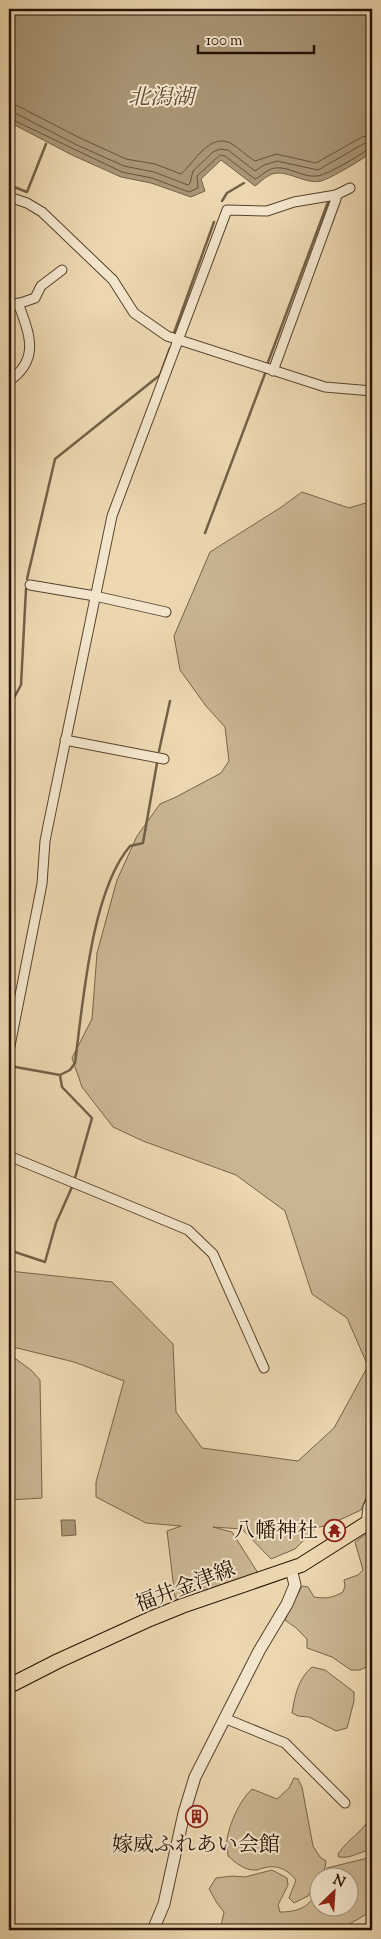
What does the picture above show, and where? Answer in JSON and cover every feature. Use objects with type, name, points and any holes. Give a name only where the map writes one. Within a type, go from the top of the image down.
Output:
[{"type":"main road","name":"福井金津線","points":[[9,1686],[58,1661],[158,1616],[291,1569],[309,1560],[369,1522]]},
{"type":"street","points":[[9,1051],[42,884],[45,841],[112,516],[227,210],[267,212],[294,202],[336,195],[350,188]]},
{"type":"street","points":[[273,371],[336,195]]},
{"type":"street","points":[[9,197],[27,203],[42,212],[113,280],[134,313],[167,336],[325,388],[372,391]]},
{"type":"street","points":[[9,307],[35,298],[41,286],[62,270]]},
{"type":"street","points":[[9,381],[23,366],[31,351],[30,340],[18,303]]},
{"type":"street","points":[[30,585],[95,596],[166,612]]},
{"type":"street","points":[[65,740],[164,759]]},
{"type":"street","points":[[9,1156],[188,1230],[213,1254],[264,1368]]},
{"type":"street","points":[[369,1522],[368,1507],[372,1498]]},
{"type":"street","points":[[153,1930],[164,1904],[194,1777],[294,1588],[295,1581],[291,1569]]},
{"type":"street","points":[[224,1718],[285,1743],[345,1803]]},
{"type":"shaded area","points":[[302,492],[349,508],[372,501],[372,1484],[361,1510],[331,1524],[316,1528],[295,1549],[271,1559],[242,1529],[213,1527],[232,1532],[258,1573],[178,1601],[175,1597],[167,1531],[181,1526],[146,1523],[96,1497],[96,1482],[124,1381],[74,1362],[9,1346],[9,1271],[112,1282],[173,1344],[176,1412],[202,1448],[298,1461],[334,1428],[368,1366],[347,1318],[312,1294],[285,1211],[236,1175],[143,1141],[113,1127],[82,1087],[72,1058],[92,1019],[97,953],[117,880],[137,836],[160,804],[221,773],[229,761],[225,727],[206,706],[180,670],[174,636],[210,552]]},
{"type":"shaded area","points":[[9,1354],[31,1370],[40,1380],[42,1498],[9,1500]]},
{"type":"shaded area","points":[[372,1530],[372,1664],[360,1670],[351,1670],[332,1657],[307,1648],[307,1639],[285,1620],[302,1586],[308,1587],[314,1597],[329,1598],[343,1592],[344,1580],[358,1575],[363,1570],[355,1542]]},
{"type":"shaded area","points":[[312,1667],[325,1670],[354,1692],[354,1701],[347,1728],[336,1731],[309,1717],[298,1716],[292,1713],[300,1682]]},
{"type":"shaded area","points":[[294,1778],[298,1779],[302,1787],[313,1846],[320,1857],[326,1861],[325,1866],[308,1866],[308,1896],[294,1903],[289,1898],[296,1880],[289,1873],[278,1867],[256,1870],[244,1868],[228,1856],[227,1844],[230,1827],[236,1813],[243,1799],[252,1789],[277,1799],[289,1788]]},
{"type":"shaded area","points":[[372,1815],[372,1850],[348,1857],[339,1857],[338,1854],[342,1848]]},
{"type":"shaded area","points":[[372,1857],[372,1911],[339,1930],[213,1930],[221,1926],[224,1912],[209,1889],[216,1878],[245,1877],[272,1870],[287,1878],[288,1885],[278,1905],[280,1912],[298,1910],[308,1903],[308,1916],[358,1916],[358,1866],[335,1866]]},
{"type":"water","name":"北潟湖","points":[[9,9],[372,9],[372,152],[347,168],[321,181],[314,182],[280,173],[266,177],[255,186],[221,160],[201,179],[205,191],[191,197],[151,183],[121,177],[72,155],[9,122]]},
{"type":"water","points":[[61,1520],[75,1520],[76,1535],[62,1536]]},
{"type":"waterway","points":[[9,185],[27,192],[46,144]]},
{"type":"waterway","points":[[222,201],[227,193],[244,183]]},
{"type":"waterway","points":[[267,365],[328,202]]},
{"type":"waterway","points":[[174,333],[214,222]]},
{"type":"waterway","points":[[27,579],[55,459],[160,375],[170,348]]},
{"type":"waterway","points":[[205,533],[266,371]]},
{"type":"waterway","points":[[9,707],[21,685],[26,589]]},
{"type":"waterway","points":[[159,751],[170,701]]},
{"type":"waterway","points":[[75,1178],[92,1118],[62,1087],[60,1075],[70,1070],[75,1063],[86,980],[98,919],[106,891],[117,866],[130,846],[143,843],[157,763]]},
{"type":"waterway","points":[[10,1066],[60,1075]]},
{"type":"waterway","points":[[9,1250],[45,1262],[56,1223],[72,1187]]},
{"type":"waterway","points":[[357,1930],[372,1921]]},
{"type":"place","name":"八幡神社","points":[[334,1530]]},
{"type":"place","name":"嫁威ふれあい会館","points":[[196,1817]]}]
